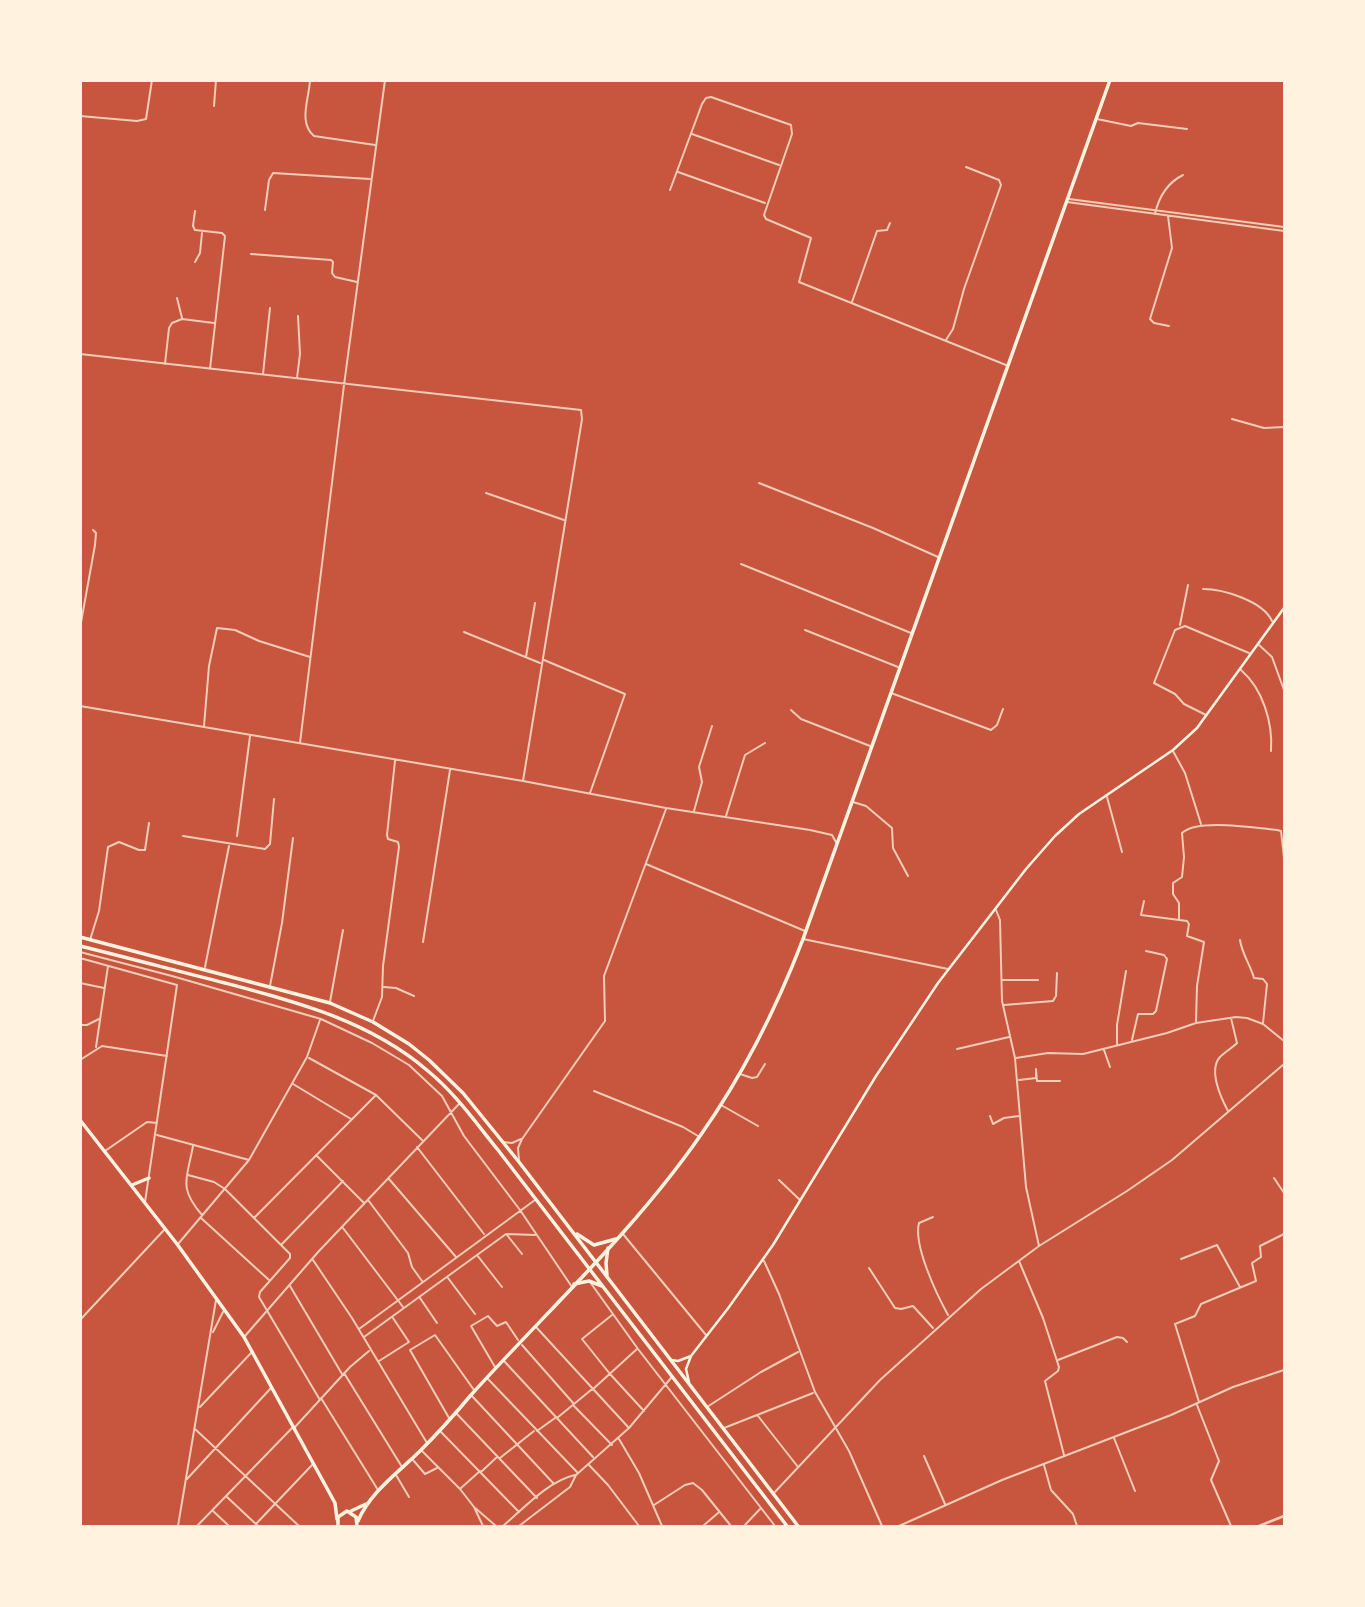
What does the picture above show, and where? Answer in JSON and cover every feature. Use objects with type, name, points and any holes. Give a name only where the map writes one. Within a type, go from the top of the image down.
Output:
[{"type":"main road","points":[[357,1524],[368,1503],[456,1413],[622,1233],[700,1137],[739,1074],[788,975],[806,931],[1110,80]]},
{"type":"main road","points":[[690,1385],[686,1369],[691,1356],[763,1260],[890,1053],[949,969],[1055,836],[1074,818],[1173,750],[1207,715],[1284,609]]},
{"type":"main road","points":[[80,937],[330,1003],[373,1022],[429,1060],[450,1079],[519,1162],[798,1527]]},
{"type":"main road","points":[[80,946],[255,991],[336,1016],[398,1048],[428,1070],[460,1103],[590,1267],[787,1527]]},
{"type":"main road","points":[[80,1120],[177,1244],[244,1337],[335,1503],[338,1526]]},
{"type":"main road","points":[[131,1185],[149,1178]]},
{"type":"main road","points":[[572,1231],[594,1245],[616,1239]]},
{"type":"main road","points":[[608,1248],[608,1278]]},
{"type":"main road","points":[[573,1285],[589,1281],[605,1289]]},
{"type":"main road","points":[[670,1359],[678,1361],[691,1356]]},
{"type":"main road","points":[[335,1503],[355,1515],[357,1524]]},
{"type":"main road","points":[[337,1519],[341,1514],[368,1503]]},
{"type":"street","points":[[80,116],[137,121],[146,119],[152,80]]},
{"type":"street","points":[[215,106],[216,80]]},
{"type":"street","points":[[310,80],[304,118],[314,136],[376,145]]},
{"type":"street","points":[[300,744],[385,80]]},
{"type":"street","points":[[670,190],[706,97],[791,125],[792,134],[764,215],[766,219],[811,238],[799,282],[1007,366]]},
{"type":"street","points":[[1096,118],[1131,126],[1138,123],[1187,129]]},
{"type":"street","points":[[691,134],[780,165]]},
{"type":"street","points":[[945,341],[953,329],[964,289],[1001,185],[999,180],[966,167]]},
{"type":"street","points":[[677,172],[766,204]]},
{"type":"street","points":[[265,210],[269,180],[273,173],[372,180]]},
{"type":"street","points":[[1155,212],[1159,199],[1171,181],[1183,176]]},
{"type":"street","points":[[1067,200],[1284,227]]},
{"type":"street","points":[[195,211],[194,228],[203,232],[222,233],[225,236],[210,370]]},
{"type":"street","points":[[1155,212],[1284,231]]},
{"type":"street","points":[[1168,215],[1172,248],[1150,319],[1152,323],[1169,326]]},
{"type":"street","points":[[851,303],[877,231],[887,230],[890,223]]},
{"type":"street","points":[[195,262],[200,253],[203,232]]},
{"type":"street","points":[[251,254],[331,260],[335,277],[358,282]]},
{"type":"street","points":[[177,298],[182,319]]},
{"type":"street","points":[[263,375],[270,308]]},
{"type":"street","points":[[297,379],[300,354],[298,316]]},
{"type":"street","points":[[165,365],[169,328],[172,323],[182,319],[215,323]]},
{"type":"street","points":[[80,354],[581,410],[582,419],[523,782]]},
{"type":"street","points":[[1232,419],[1264,428],[1284,427]]},
{"type":"street","points":[[759,483],[939,557]]},
{"type":"street","points":[[486,493],[565,521]]},
{"type":"street","points":[[80,628],[95,545],[96,533],[93,530]]},
{"type":"street","points":[[741,564],[912,633]]},
{"type":"street","points":[[1188,585],[1180,626],[1174,633],[1154,683],[1175,694],[1182,703],[1207,715]]},
{"type":"street","points":[[1203,589],[1219,590],[1261,607],[1268,612],[1274,624]]},
{"type":"street","points":[[526,658],[535,603]]},
{"type":"street","points":[[1180,626],[1212,636],[1251,654]]},
{"type":"street","points":[[204,727],[209,666],[217,628],[235,629],[259,641],[311,657]]},
{"type":"street","points":[[805,630],[899,667]]},
{"type":"street","points":[[464,632],[625,694],[590,793]]},
{"type":"street","points":[[1259,645],[1272,657],[1284,690]]},
{"type":"street","points":[[1241,669],[1261,697],[1272,737],[1271,751]]},
{"type":"street","points":[[890,693],[991,730],[998,725],[1003,709]]},
{"type":"street","points":[[80,706],[666,808],[822,832],[832,835],[837,844]]},
{"type":"street","points":[[791,710],[801,719],[871,747]]},
{"type":"street","points":[[694,812],[702,782],[699,767],[712,726]]},
{"type":"street","points":[[237,836],[250,735]]},
{"type":"street","points":[[726,817],[745,755],[765,743]]},
{"type":"street","points":[[1173,750],[1185,773],[1201,825]]},
{"type":"street","points":[[373,1022],[381,1002],[399,847],[398,842],[388,839],[387,832],[395,760]]},
{"type":"street","points":[[423,942],[450,769]]},
{"type":"street","points":[[1106,796],[1122,852]]},
{"type":"street","points":[[183,836],[229,845],[268,848],[274,799]]},
{"type":"street","points":[[852,801],[866,806],[892,828],[893,848],[908,876]]},
{"type":"street","points":[[519,1162],[518,1149],[522,1139],[605,1021],[604,976],[666,808]]},
{"type":"street","points":[[90,940],[99,911],[108,847],[119,842],[145,850],[149,823]]},
{"type":"street","points":[[1179,920],[1179,903],[1173,894],[1173,883],[1182,877],[1182,832],[1201,825],[1279,830],[1284,858]]},
{"type":"street","points":[[270,986],[282,923],[293,838]]},
{"type":"street","points":[[205,969],[229,845]]},
{"type":"street","points":[[645,863],[806,931]]},
{"type":"street","points":[[1144,901],[1141,915],[1187,921],[1187,936],[1204,942],[1197,986],[1196,1023]]},
{"type":"street","points":[[996,909],[1000,920],[1003,1005],[1018,1081],[1026,1187],[1039,1246]]},
{"type":"street","points":[[330,1003],[343,930]]},
{"type":"street","points":[[803,939],[949,969]]},
{"type":"street","points":[[1240,940],[1254,978],[1263,979],[1267,984],[1263,1024]]},
{"type":"street","points":[[1132,1041],[1138,1014],[1153,1014],[1156,1011],[1167,959],[1164,955],[1146,951]]},
{"type":"street","points":[[80,953],[172,975],[321,1019],[372,1043],[409,1065],[437,1090],[452,1111],[464,1136],[573,1285]]},
{"type":"street","points":[[80,958],[177,985],[144,1203]]},
{"type":"street","points":[[96,1048],[108,965]]},
{"type":"street","points":[[1117,1045],[1117,1024],[1126,971]]},
{"type":"street","points":[[1003,1005],[1053,1001],[1056,996],[1057,973]]},
{"type":"street","points":[[1002,980],[1038,980]]},
{"type":"street","points":[[81,984],[105,989]]},
{"type":"street","points":[[383,987],[396,988],[414,996]]},
{"type":"street","points":[[1015,1058],[1048,1053],[1083,1054],[1196,1023],[1231,1018],[1247,1017],[1263,1024],[1284,1041]]},
{"type":"street","points":[[80,1025],[87,1025],[100,1018]]},
{"type":"street","points":[[1228,1112],[1221,1099],[1215,1068],[1220,1057],[1237,1043],[1231,1018]]},
{"type":"street","points":[[177,1244],[249,1160],[307,1057],[321,1019]]},
{"type":"street","points":[[957,1049],[1010,1037]]},
{"type":"street","points":[[80,1060],[102,1046],[167,1057]]},
{"type":"street","points":[[1104,1049],[1110,1067]]},
{"type":"street","points":[[307,1057],[376,1095],[423,1141]]},
{"type":"street","points":[[739,1074],[757,1077],[765,1064]]},
{"type":"street","points":[[773,1493],[880,1380],[949,1317],[1019,1260],[1150,1176],[1284,1065]]},
{"type":"street","points":[[1018,1081],[1037,1078],[1036,1069],[1037,1081],[1060,1081]]},
{"type":"street","points":[[292,1083],[352,1119]]},
{"type":"street","points":[[594,1091],[700,1137]]},
{"type":"street","points":[[253,1219],[376,1095]]},
{"type":"street","points":[[244,1337],[460,1103]]},
{"type":"street","points":[[721,1104],[758,1126]]},
{"type":"street","points":[[990,1116],[993,1124],[1004,1118],[1020,1115]]},
{"type":"street","points":[[104,1152],[147,1122],[158,1124]]},
{"type":"street","points":[[156,1135],[249,1160]]},
{"type":"street","points":[[503,1142],[512,1143],[522,1139]]},
{"type":"street","points":[[193,1144],[186,1190],[188,1197],[202,1217],[270,1280]]},
{"type":"street","points":[[417,1147],[485,1235]]},
{"type":"street","points":[[316,1156],[365,1203]]},
{"type":"street","points":[[188,1175],[210,1181],[225,1189],[290,1257],[258,1295],[379,1491]]},
{"type":"street","points":[[388,1178],[457,1257]]},
{"type":"street","points":[[1274,1178],[1284,1193]]},
{"type":"street","points":[[779,1180],[801,1201]]},
{"type":"street","points":[[281,1245],[343,1181]]},
{"type":"street","points":[[359,1329],[536,1199]]},
{"type":"street","points":[[368,1200],[409,1254],[412,1267],[423,1282]]},
{"type":"street","points":[[933,1217],[919,1223],[918,1232],[931,1281],[949,1317]]},
{"type":"street","points":[[343,1227],[404,1309]]},
{"type":"street","points":[[80,1320],[165,1229]]},
{"type":"street","points":[[622,1233],[706,1335]]},
{"type":"street","points":[[363,1338],[506,1234],[537,1235]]},
{"type":"street","points":[[506,1234],[522,1254]]},
{"type":"street","points":[[1231,1527],[1211,1480],[1219,1461],[1174,1325],[1195,1316],[1201,1304],[1257,1280],[1252,1263],[1261,1257],[1260,1246],[1284,1234]]},
{"type":"street","points":[[1181,1259],[1217,1245],[1240,1287]]},
{"type":"street","points":[[477,1255],[502,1287]]},
{"type":"street","points":[[313,1260],[359,1329],[427,1443]]},
{"type":"street","points":[[763,1260],[779,1294],[816,1392],[849,1451],[882,1527]]},
{"type":"street","points":[[1019,1260],[1043,1318],[1059,1369],[1046,1378],[1045,1385],[1065,1457]]},
{"type":"street","points":[[869,1268],[895,1308],[913,1306],[935,1329]]},
{"type":"street","points":[[447,1277],[475,1314]]},
{"type":"street","points":[[589,1281],[612,1315],[775,1527]]},
{"type":"street","points":[[290,1286],[403,1468]]},
{"type":"street","points":[[184,1527],[179,1525],[216,1297]]},
{"type":"street","points":[[419,1297],[437,1323]]},
{"type":"street","points":[[211,1336],[225,1309]]},
{"type":"street","points":[[612,1315],[582,1338],[644,1411]]},
{"type":"street","points":[[496,1368],[471,1326],[487,1316],[497,1326],[505,1321],[520,1343],[612,1445]]},
{"type":"street","points":[[377,1362],[409,1342],[393,1318]]},
{"type":"street","points":[[535,1326],[629,1428]]},
{"type":"street","points":[[450,1419],[410,1350],[435,1335],[473,1393],[516,1446],[554,1484]]},
{"type":"street","points":[[1057,1361],[1117,1337],[1127,1342]]},
{"type":"street","points":[[460,1489],[574,1405],[638,1349]]},
{"type":"street","points":[[197,1527],[343,1374],[370,1351]]},
{"type":"street","points":[[706,1408],[761,1372],[800,1351]]},
{"type":"street","points":[[199,1408],[252,1352]]},
{"type":"street","points":[[504,1360],[594,1459]]},
{"type":"street","points":[[899,1527],[1002,1479],[1065,1457],[1198,1404],[1233,1387],[1284,1370]]},
{"type":"street","points":[[487,1378],[577,1474]]},
{"type":"street","points":[[503,1527],[554,1484],[577,1474],[612,1445],[672,1378]]},
{"type":"street","points":[[187,1480],[272,1387]]},
{"type":"street","points":[[723,1429],[816,1392]]},
{"type":"street","points":[[456,1413],[537,1498]]},
{"type":"street","points":[[757,1415],[798,1468]]},
{"type":"street","points":[[195,1428],[299,1527]]},
{"type":"street","points":[[439,1431],[481,1471],[519,1513]]},
{"type":"street","points":[[1113,1437],[1135,1491]]},
{"type":"street","points":[[619,1438],[654,1505],[662,1527]]},
{"type":"street","points":[[421,1450],[496,1527]]},
{"type":"street","points":[[924,1456],[945,1504]]},
{"type":"street","points":[[412,1459],[425,1474],[438,1467]]},
{"type":"street","points":[[226,1496],[256,1526],[313,1464]]},
{"type":"street","points":[[589,1464],[639,1527]]},
{"type":"street","points":[[1044,1465],[1051,1490],[1073,1514],[1077,1527]]},
{"type":"street","points":[[519,1527],[570,1487],[577,1474]]},
{"type":"street","points":[[396,1475],[409,1497]]},
{"type":"street","points":[[654,1505],[685,1485],[693,1483],[702,1490],[730,1527]]},
{"type":"street","points":[[474,1507],[483,1527]]},
{"type":"street","points":[[744,1527],[760,1508]]},
{"type":"street","points":[[213,1511],[229,1527]]},
{"type":"street","points":[[703,1527],[719,1512]]},
{"type":"street","points":[[1259,1527],[1284,1516]]}]
